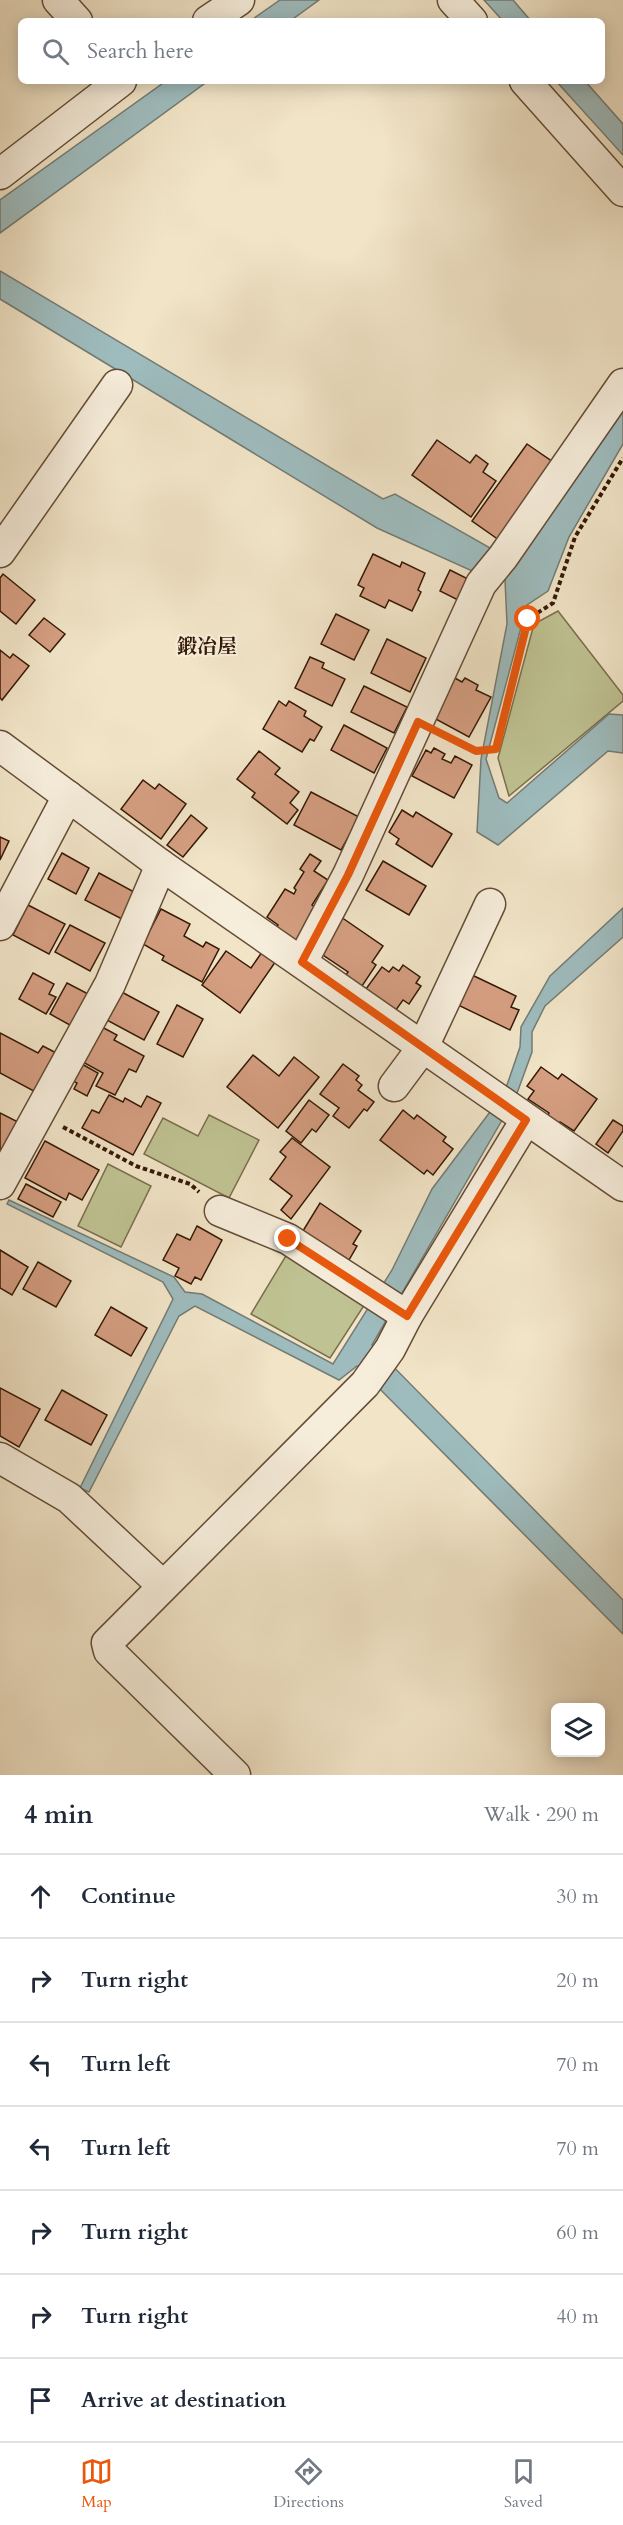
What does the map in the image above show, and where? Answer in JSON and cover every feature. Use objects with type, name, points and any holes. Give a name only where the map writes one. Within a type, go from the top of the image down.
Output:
[{"type":"street","points":[[58,0],[74,18]]},
{"type":"street","points":[[212,18],[239,0]]},
{"type":"street","points":[[453,0],[469,18]]},
{"type":"street","points":[[0,174],[117,84]]},
{"type":"street","points":[[528,84],[623,191]]},
{"type":"street","points":[[302,962],[348,875],[418,722],[495,566],[623,384]]},
{"type":"street","points":[[0,552],[117,385]]},
{"type":"street","points":[[0,746],[161,865],[623,1186]]},
{"type":"street","points":[[0,925],[68,796]]},
{"type":"street","points":[[0,1184],[110,984],[161,865]]},
{"type":"street","points":[[394,1086],[423,1047],[490,904]]},
{"type":"street","points":[[235,1775],[109,1651],[107,1643],[365,1384],[390,1349],[403,1313],[512,1109]]},
{"type":"street","points":[[220,1210],[288,1239],[403,1313]]},
{"type":"street","points":[[0,1458],[69,1498],[163,1586]]},
{"type":"path","points":[[418,722],[476,751],[496,749],[528,619],[553,603],[575,537],[623,458]]},
{"type":"path","points":[[39,1115],[136,1166],[190,1184],[220,1210]]},
{"type":"green space","points":[[558,611],[623,695],[623,701],[509,796],[498,758],[534,624]]},
{"type":"green space","points":[[209,1115],[259,1140],[229,1198],[144,1154],[163,1118],[198,1136]]},
{"type":"green space","points":[[108,1164],[151,1186],[121,1247],[78,1226]]},
{"type":"green space","points":[[287,1254],[365,1304],[330,1358],[251,1314]]},
{"type":"water","points":[[280,0],[319,0],[294,18],[254,18]]},
{"type":"water","points":[[484,0],[513,0],[528,18],[500,18]]},
{"type":"water","points":[[162,84],[204,84],[0,233],[0,200]]},
{"type":"water","points":[[559,84],[588,84],[623,124],[623,155]]},
{"type":"water","points":[[0,271],[383,499],[395,494],[492,549],[505,565],[513,569],[623,404],[623,444],[569,537],[548,591],[527,605],[486,759],[499,798],[507,803],[609,714],[623,715],[623,753],[608,751],[498,845],[477,832],[481,759],[507,624],[505,580],[480,565],[472,571],[377,528],[0,299]]},
{"type":"water","points":[[623,908],[623,937],[545,1006],[532,1032],[532,1052],[516,1096],[372,1345],[623,1600],[623,1634],[357,1366],[339,1380],[195,1306],[179,1316],[89,1492],[80,1488],[173,1299],[163,1282],[7,1204],[9,1200],[174,1277],[185,1292],[202,1294],[333,1364],[392,1270],[432,1189],[493,1108],[507,1085],[520,1047],[521,1027],[550,976]]},
{"type":"building","points":[[437,440],[470,463],[476,455],[488,464],[483,472],[496,481],[471,517],[412,475]]},
{"type":"building","points":[[527,444],[553,462],[499,540],[472,521]]},
{"type":"building","points":[[373,554],[400,567],[402,562],[425,573],[418,590],[421,592],[412,611],[389,600],[385,608],[360,596],[364,588],[358,585]]},
{"type":"building","points":[[450,570],[472,581],[462,602],[440,591]]},
{"type":"building","points":[[3,574],[35,600],[16,624],[0,611],[0,578]]},
{"type":"building","points":[[336,614],[369,630],[354,660],[321,644]]},
{"type":"building","points":[[44,618],[65,634],[50,652],[29,635]]},
{"type":"building","points":[[387,639],[426,658],[410,692],[371,673]]},
{"type":"building","points":[[0,650],[10,658],[13,654],[29,666],[2,700],[0,698]]},
{"type":"building","points":[[310,657],[324,663],[322,668],[345,679],[332,706],[295,688]]},
{"type":"building","points":[[453,677],[462,682],[465,678],[478,685],[476,690],[491,697],[469,737],[432,717]]},
{"type":"building","points":[[364,686],[407,707],[394,733],[351,712]]},
{"type":"building","points":[[279,701],[286,706],[289,701],[306,711],[304,716],[322,727],[314,741],[310,739],[302,752],[263,729]]},
{"type":"building","points":[[344,725],[387,748],[374,773],[331,750]]},
{"type":"building","points":[[434,748],[445,754],[442,759],[451,763],[455,756],[472,765],[454,798],[412,776],[426,750],[431,753]]},
{"type":"building","points":[[259,751],[280,768],[275,774],[299,792],[290,803],[298,810],[287,824],[252,797],[255,793],[237,779]]},
{"type":"building","points":[[143,780],[155,789],[159,784],[186,804],[161,839],[121,809]]},
{"type":"building","points":[[311,792],[359,817],[341,850],[294,825]]},
{"type":"building","points":[[402,810],[413,817],[416,812],[452,834],[432,867],[396,844],[399,839],[389,832]]},
{"type":"building","points":[[191,815],[207,828],[183,857],[167,845]]},
{"type":"building","points":[[0,837],[9,841],[0,860]]},
{"type":"building","points":[[62,853],[89,868],[76,894],[48,879]]},
{"type":"building","points":[[310,854],[321,861],[314,871],[328,880],[312,905],[318,909],[297,943],[275,930],[278,925],[267,917],[285,889],[294,894],[296,890],[294,888],[304,872],[300,869]]},
{"type":"building","points":[[383,861],[426,886],[409,915],[366,890]]},
{"type":"building","points":[[99,873],[136,893],[122,919],[85,900]]},
{"type":"building","points":[[28,905],[65,924],[49,954],[13,935]]},
{"type":"building","points":[[161,909],[190,924],[184,936],[203,947],[206,942],[219,949],[202,982],[162,960],[164,956],[143,944]]},
{"type":"building","points":[[341,917],[383,946],[372,962],[376,965],[360,989],[344,978],[348,972],[317,951]]},
{"type":"building","points":[[70,925],[105,943],[90,971],[55,952]]},
{"type":"building","points":[[226,951],[251,968],[262,952],[276,961],[240,1013],[202,985]]},
{"type":"building","points":[[403,965],[420,977],[416,983],[421,986],[409,1004],[403,1000],[393,1014],[363,993],[382,967],[389,972],[393,967],[399,971]]},
{"type":"building","points":[[33,973],[54,984],[49,994],[56,997],[46,1014],[19,999]]},
{"type":"building","points":[[472,975],[516,996],[511,1007],[519,1010],[510,1030],[458,1005]]},
{"type":"building","points":[[67,983],[94,997],[77,1029],[50,1014]]},
{"type":"building","points":[[118,990],[159,1012],[144,1040],[103,1018]]},
{"type":"building","points":[[177,1005],[203,1019],[183,1057],[157,1044]]},
{"type":"building","points":[[100,1026],[117,1035],[114,1040],[144,1056],[136,1072],[129,1069],[115,1095],[96,1086],[103,1073],[81,1061]]},
{"type":"building","points":[[0,1033],[38,1053],[43,1046],[64,1057],[43,1096],[0,1073]]},
{"type":"building","points":[[253,1055],[279,1076],[294,1057],[319,1077],[278,1128],[227,1087]]},
{"type":"building","points":[[80,1063],[98,1073],[87,1096],[74,1089],[77,1083],[71,1080]]},
{"type":"building","points":[[343,1064],[359,1076],[356,1080],[362,1085],[358,1090],[374,1102],[367,1111],[364,1109],[349,1128],[333,1116],[339,1108],[320,1094]]},
{"type":"building","points":[[541,1067],[558,1079],[562,1074],[597,1099],[574,1131],[547,1117],[549,1113],[528,1099],[534,1091],[527,1086]]},
{"type":"building","points":[[109,1095],[123,1102],[125,1098],[141,1107],[147,1096],[161,1103],[133,1155],[82,1128],[92,1110],[99,1113]]},
{"type":"building","points":[[309,1100],[329,1115],[316,1132],[312,1129],[301,1143],[286,1131]]},
{"type":"building","points":[[403,1110],[414,1119],[417,1115],[446,1137],[443,1141],[453,1149],[433,1175],[427,1170],[424,1174],[380,1140]]},
{"type":"building","points":[[0,1113],[20,1123],[0,1161]]},
{"type":"building","points":[[613,1120],[623,1126],[623,1131],[608,1153],[596,1144]]},
{"type":"building","points":[[292,1138],[330,1167],[291,1219],[281,1210],[292,1196],[270,1179],[286,1157],[280,1152]]},
{"type":"building","points":[[45,1141],[99,1170],[82,1200],[69,1193],[66,1200],[25,1178]]},
{"type":"building","points":[[26,1184],[61,1202],[53,1217],[18,1199]]},
{"type":"building","points":[[320,1203],[361,1231],[353,1244],[357,1246],[349,1260],[340,1254],[336,1261],[298,1239]]},
{"type":"building","points":[[197,1226],[222,1240],[201,1280],[195,1277],[191,1284],[175,1276],[179,1268],[163,1260],[177,1234],[190,1240]]},
{"type":"building","points":[[0,1250],[28,1267],[12,1295],[0,1288]]},
{"type":"building","points":[[38,1262],[71,1281],[56,1307],[23,1289]]},
{"type":"building","points":[[111,1307],[147,1328],[131,1356],[95,1335]]},
{"type":"building","points":[[0,1388],[40,1409],[19,1447],[0,1436]]},
{"type":"building","points":[[62,1390],[107,1415],[91,1445],[45,1420]]},
{"type":"district","name":"鍛冶屋","points":[[207,646]]},
{"type":"route","points":[[288,1239],[407,1316],[526,1120],[302,962],[348,875],[418,722],[476,751],[496,749],[528,619]]}]
